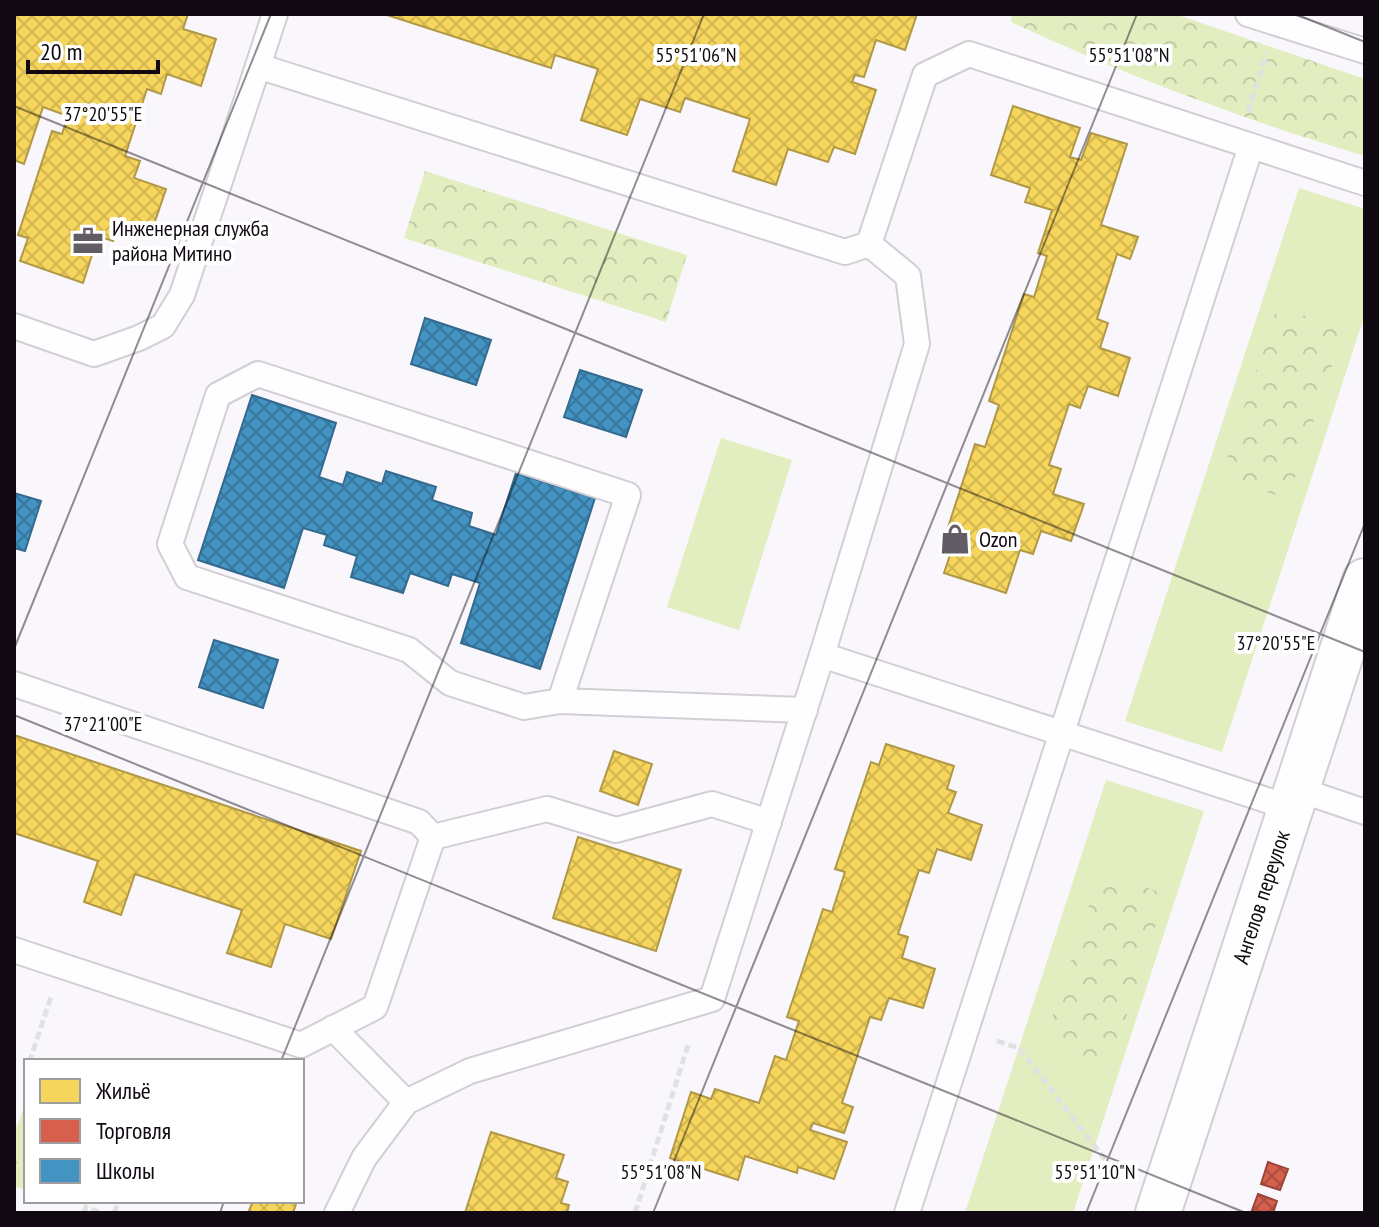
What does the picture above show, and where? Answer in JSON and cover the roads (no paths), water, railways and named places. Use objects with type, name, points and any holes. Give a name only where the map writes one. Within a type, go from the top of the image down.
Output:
[{"type":"street","name":"Ангелов переулок","points":[[1158,1213],[1365,581]]},
{"type":"lane","points":[[14,326],[94,354],[163,326],[182,295],[275,14]]},
{"type":"lane","points":[[1248,14],[1365,51]]},
{"type":"lane","points":[[869,244],[925,75],[969,54],[1365,183]]},
{"type":"lane","points":[[258,66],[845,252],[869,244]]},
{"type":"lane","points":[[907,1213],[1062,733],[1245,144]]},
{"type":"lane","points":[[337,1213],[364,1158],[406,1102],[470,1071],[712,999],[805,710],[917,344],[908,276],[869,244]]},
{"type":"lane","points":[[560,701],[628,495],[258,374],[218,395],[170,544],[187,577],[409,650],[450,683],[524,707],[560,701],[805,710]]},
{"type":"lane","points":[[822,655],[1062,733],[1294,799],[1365,812]]},
{"type":"lane","points":[[14,684],[419,822],[433,837]]},
{"type":"lane","points":[[433,837],[547,809],[616,830],[712,804],[769,822]]},
{"type":"lane","points":[[14,950],[301,1045],[375,1007],[433,837]]},
{"type":"lane","points":[[333,1028],[406,1102]]},
{"type":"place","name":"Инженерная служба района Митино","points":[[88,241]]},
{"type":"place","name":"Ozon","points":[[955,539]]}]
